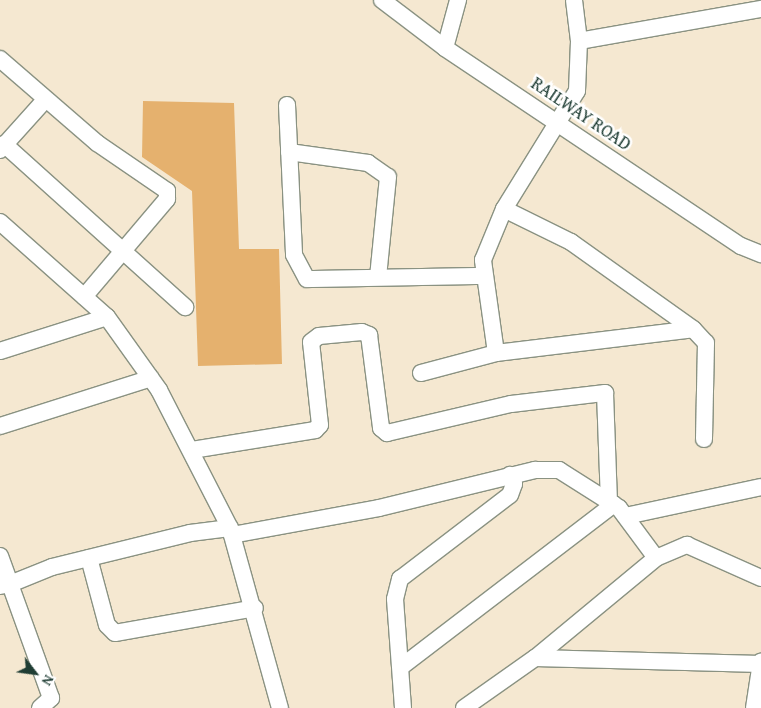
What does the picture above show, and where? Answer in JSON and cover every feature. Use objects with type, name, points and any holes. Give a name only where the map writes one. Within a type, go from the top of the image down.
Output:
[{"type":"street","name":"RAILWAY ROAD","points":[[382,0],[446,48],[741,246],[761,254]]},
{"type":"street","points":[[446,48],[458,0]]},
{"type":"street","points":[[496,353],[482,276],[490,237],[504,209],[578,91],[579,41],[574,0]]},
{"type":"street","points":[[579,41],[761,9]]},
{"type":"street","points":[[0,59],[46,100],[167,191],[167,199],[84,297]]},
{"type":"street","points":[[46,100],[2,147],[185,307]]},
{"type":"street","points":[[287,104],[294,255],[300,271],[318,282],[378,277],[482,276]]},
{"type":"street","points":[[289,152],[368,163],[388,177],[378,277]]},
{"type":"street","points":[[504,209],[571,242],[693,329],[706,343],[704,439]]},
{"type":"street","points":[[0,222],[107,317],[151,378],[192,450],[231,531],[255,608],[280,708]]},
{"type":"street","points":[[0,351],[107,317]]},
{"type":"street","points":[[421,373],[496,353],[693,329]]},
{"type":"street","points":[[192,450],[315,430],[320,425],[311,342],[319,336],[362,332],[369,335],[381,428],[387,433],[511,404],[605,393],[611,502]]},
{"type":"street","points":[[0,426],[151,378]]},
{"type":"street","points":[[5,585],[89,558],[231,531],[379,508],[510,475],[559,470],[611,502],[626,516],[656,558]]},
{"type":"street","points":[[403,708],[394,600],[400,579],[510,495],[514,484],[510,475]]},
{"type":"street","points":[[626,516],[761,488]]},
{"type":"street","points":[[401,667],[611,502]]},
{"type":"street","points":[[464,708],[535,658],[656,558],[686,545],[761,578]]},
{"type":"street","points":[[0,556],[5,585],[51,698],[40,708]]},
{"type":"street","points":[[89,558],[107,625],[115,633],[255,608]]},
{"type":"street","points":[[535,658],[761,663],[754,708]]},
{"type":"building","points":[[143,101],[234,103],[239,249],[279,249],[282,364],[198,366],[192,191],[142,157]]}]
